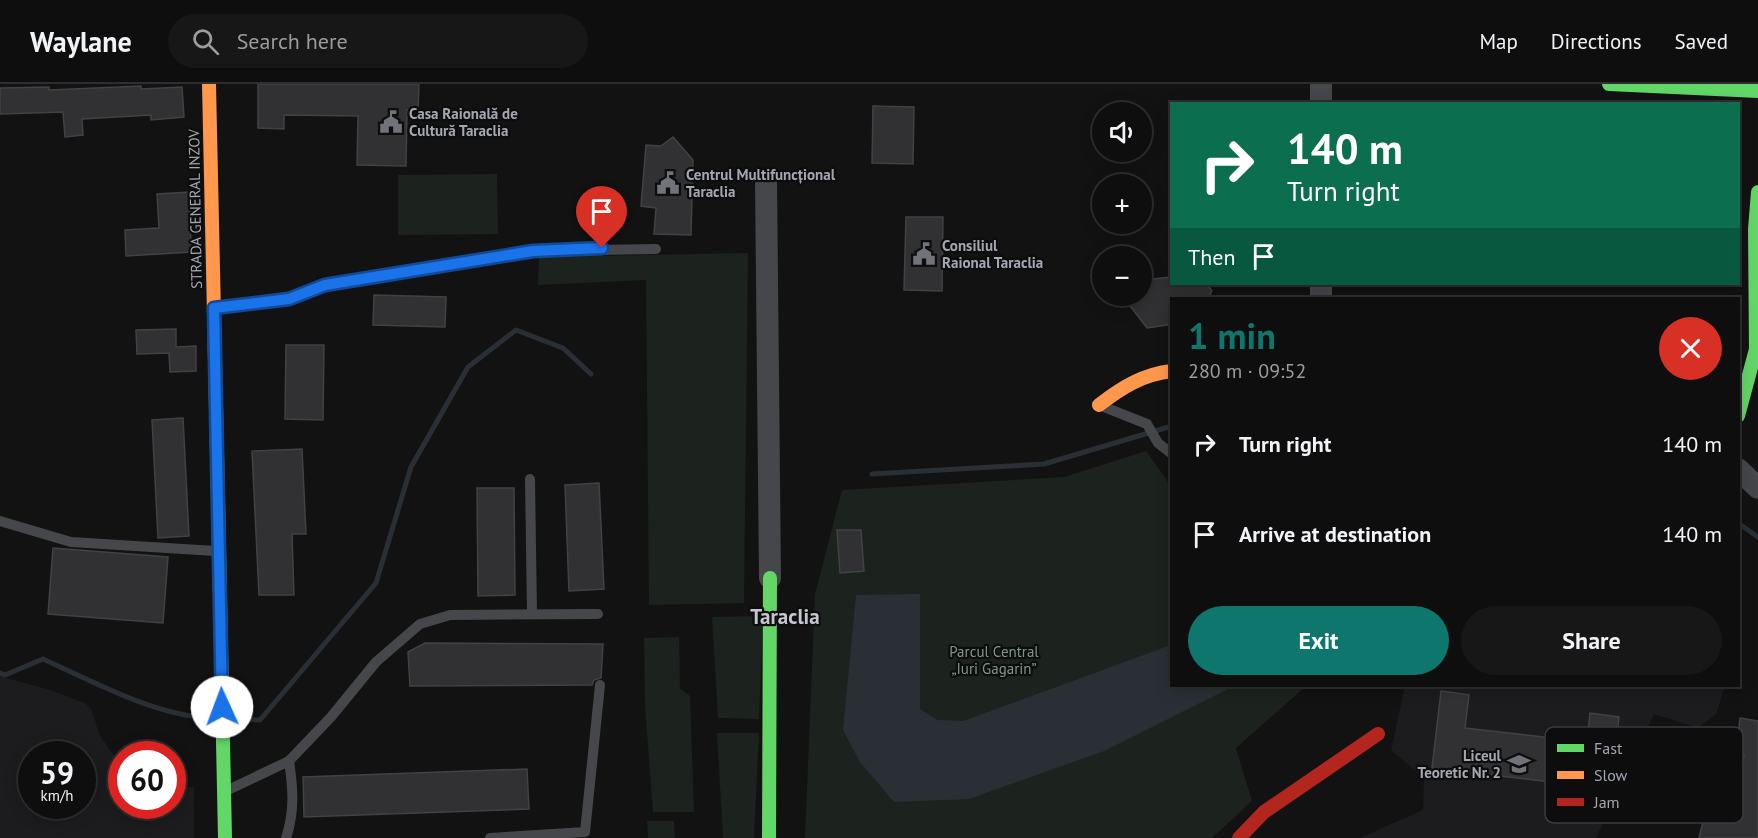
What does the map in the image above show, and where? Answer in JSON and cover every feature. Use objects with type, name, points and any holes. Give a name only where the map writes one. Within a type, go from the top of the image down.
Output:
[{"type":"street","name":"STRADA GENERAL INZOV","points":[[208,84],[225,838]]},
{"type":"street","points":[[1321,84],[1321,102]]},
{"type":"street","points":[[1609,84],[1758,91]]},
{"type":"street","points":[[766,180],[771,578],[769,838]]},
{"type":"street","points":[[1740,410],[1750,377],[1757,341],[1753,241],[1758,192]]},
{"type":"street","points":[[1099,405],[1121,387],[1160,371],[1170,371]]},
{"type":"street","points":[[1740,471],[1758,488]]},
{"type":"street","points":[[1239,838],[1264,812],[1378,734]]},
{"type":"lane","points":[[214,308],[289,299],[325,285],[533,251],[656,249]]},
{"type":"lane","points":[[1744,322],[1755,308]]},
{"type":"lane","points":[[1099,405],[1147,424],[1158,443],[1170,452]]},
{"type":"lane","points":[[530,479],[532,614]]},
{"type":"lane","points":[[0,521],[71,542],[218,551]]},
{"type":"lane","points":[[225,791],[289,760],[331,717],[376,662],[420,624],[450,615],[598,614]]},
{"type":"lane","points":[[490,838],[585,832],[600,685]]},
{"type":"lane","points":[[286,838],[292,819],[294,795],[289,760]]},
{"type":"shaded area","points":[[920,594],[920,709],[937,720],[963,721],[1170,645],[1170,687],[1232,687],[1104,751],[969,799],[894,802],[860,762],[843,730],[856,595]]},
{"type":"shaded area","points":[[0,676],[53,691],[85,703],[91,709],[100,736],[108,747],[108,819],[186,819],[186,787],[194,787],[194,838],[0,838]]},
{"type":"shaded area","name":"Liceul Teoretic Nr. 2","points":[[1405,687],[1725,687],[1716,714],[1699,727],[1654,714],[1648,727],[1545,727],[1545,823],[1603,823],[1596,838],[1360,838],[1423,810],[1424,778],[1391,750]]},
{"type":"green space","points":[[497,174],[498,234],[398,235],[398,175]]},
{"type":"green space","points":[[748,253],[744,603],[649,605],[646,280],[538,285],[539,257]]},
{"type":"green space","name":"Parcul Central „Iuri Gagarin”","points":[[1146,451],[1170,485],[1170,687],[1305,687],[1236,748],[1252,801],[1212,838],[805,838],[815,594],[842,490],[1064,477]]},
{"type":"green space","points":[[763,616],[759,719],[718,718],[712,617]]},
{"type":"green space","points":[[679,637],[680,688],[690,696],[694,812],[653,812],[645,706],[644,638]]},
{"type":"green space","points":[[717,733],[759,733],[754,838],[723,838]]},
{"type":"green space","points":[[647,821],[674,821],[675,838],[648,838]]},
{"type":"building","name":"Casa Raională de Cultură Taraclia","points":[[258,84],[419,84],[418,111],[407,110],[406,166],[357,165],[358,116],[284,115],[284,129],[258,128]]},
{"type":"building","points":[[141,86],[141,89],[182,87],[184,117],[151,120],[151,115],[82,119],[83,135],[65,137],[63,112],[0,114],[0,88],[49,87],[49,90]]},
{"type":"building","points":[[873,106],[914,107],[913,164],[872,163]]},
{"type":"building","name":"Centrul Multifuncțional Taraclia","points":[[673,137],[693,160],[691,235],[654,234],[656,208],[641,206],[646,145],[661,146]]},
{"type":"building","points":[[190,192],[191,252],[126,256],[125,230],[159,228],[157,194]]},
{"type":"building","name":"Consiliul Raional Taraclia","points":[[906,217],[943,217],[942,291],[904,290]]},
{"type":"building","points":[[1170,277],[1170,285],[1208,285],[1212,291],[1209,297],[1170,297],[1170,323],[1147,328],[1130,306],[1152,306],[1152,279]]},
{"type":"building","points":[[374,295],[446,297],[445,327],[373,325]]},
{"type":"building","points":[[176,329],[176,347],[196,346],[196,371],[170,372],[169,353],[137,354],[136,330]]},
{"type":"building","points":[[286,345],[324,345],[323,420],[285,419]]},
{"type":"building","points":[[183,418],[189,536],[158,538],[152,420]]},
{"type":"building","points":[[302,449],[306,534],[292,534],[294,595],[259,595],[252,451]]},
{"type":"building","points":[[599,483],[604,589],[569,591],[565,485]]},
{"type":"building","points":[[477,488],[514,488],[515,595],[478,596]]},
{"type":"building","points":[[837,530],[861,530],[864,571],[840,573]]},
{"type":"building","points":[[53,548],[168,557],[163,623],[48,614]]},
{"type":"building","points":[[425,643],[603,644],[601,678],[594,680],[592,685],[410,686],[408,652]]},
{"type":"building","points":[[1441,691],[1469,695],[1465,728],[1545,737],[1545,781],[1432,768]]},
{"type":"building","points":[[1590,713],[1619,717],[1618,727],[1589,727]]},
{"type":"building","points":[[1740,718],[1758,721],[1758,838],[1699,838],[1703,823],[1743,823],[1743,727],[1739,727]]},
{"type":"building","points":[[527,769],[529,809],[304,817],[303,777]]},
{"type":"waterway","points":[[232,719],[260,720],[376,583],[411,467],[468,367],[516,330],[563,348],[591,374]]},
{"type":"waterway","points":[[872,474],[1044,464],[1170,427]]},
{"type":"waterway","points":[[1740,524],[1758,537]]},
{"type":"waterway","points":[[0,673],[5,675],[43,659],[147,705],[190,716],[211,718]]},
{"type":"traffic: fast","points":[[1609,84],[1758,91]]},
{"type":"traffic: fast","points":[[1740,409],[1756,349],[1755,229],[1758,192]]},
{"type":"traffic: fast","points":[[218,499],[225,838]]},
{"type":"traffic: fast","points":[[769,838],[770,578]]},
{"type":"traffic: slow","points":[[209,84],[218,499]]},
{"type":"traffic: slow","points":[[1099,405],[1133,383],[1151,375],[1170,371]]},
{"type":"traffic: jam","points":[[1239,838],[1264,812],[1378,734]]},
{"type":"place","name":"Casa Raională de Cultură Taraclia","points":[[391,122]]},
{"type":"place","name":"Centrul Multifuncțional Taraclia","points":[[668,183]]},
{"type":"place","name":"Consiliul Raional Taraclia","points":[[924,254]]},
{"type":"place","name":"Liceul Teoretic Nr. 2","points":[[1519,764]]},
{"type":"district","name":"Taraclia","points":[[785,616]]},
{"type":"route","points":[[222,707],[214,308],[289,299],[325,285],[533,251],[602,248]]}]
